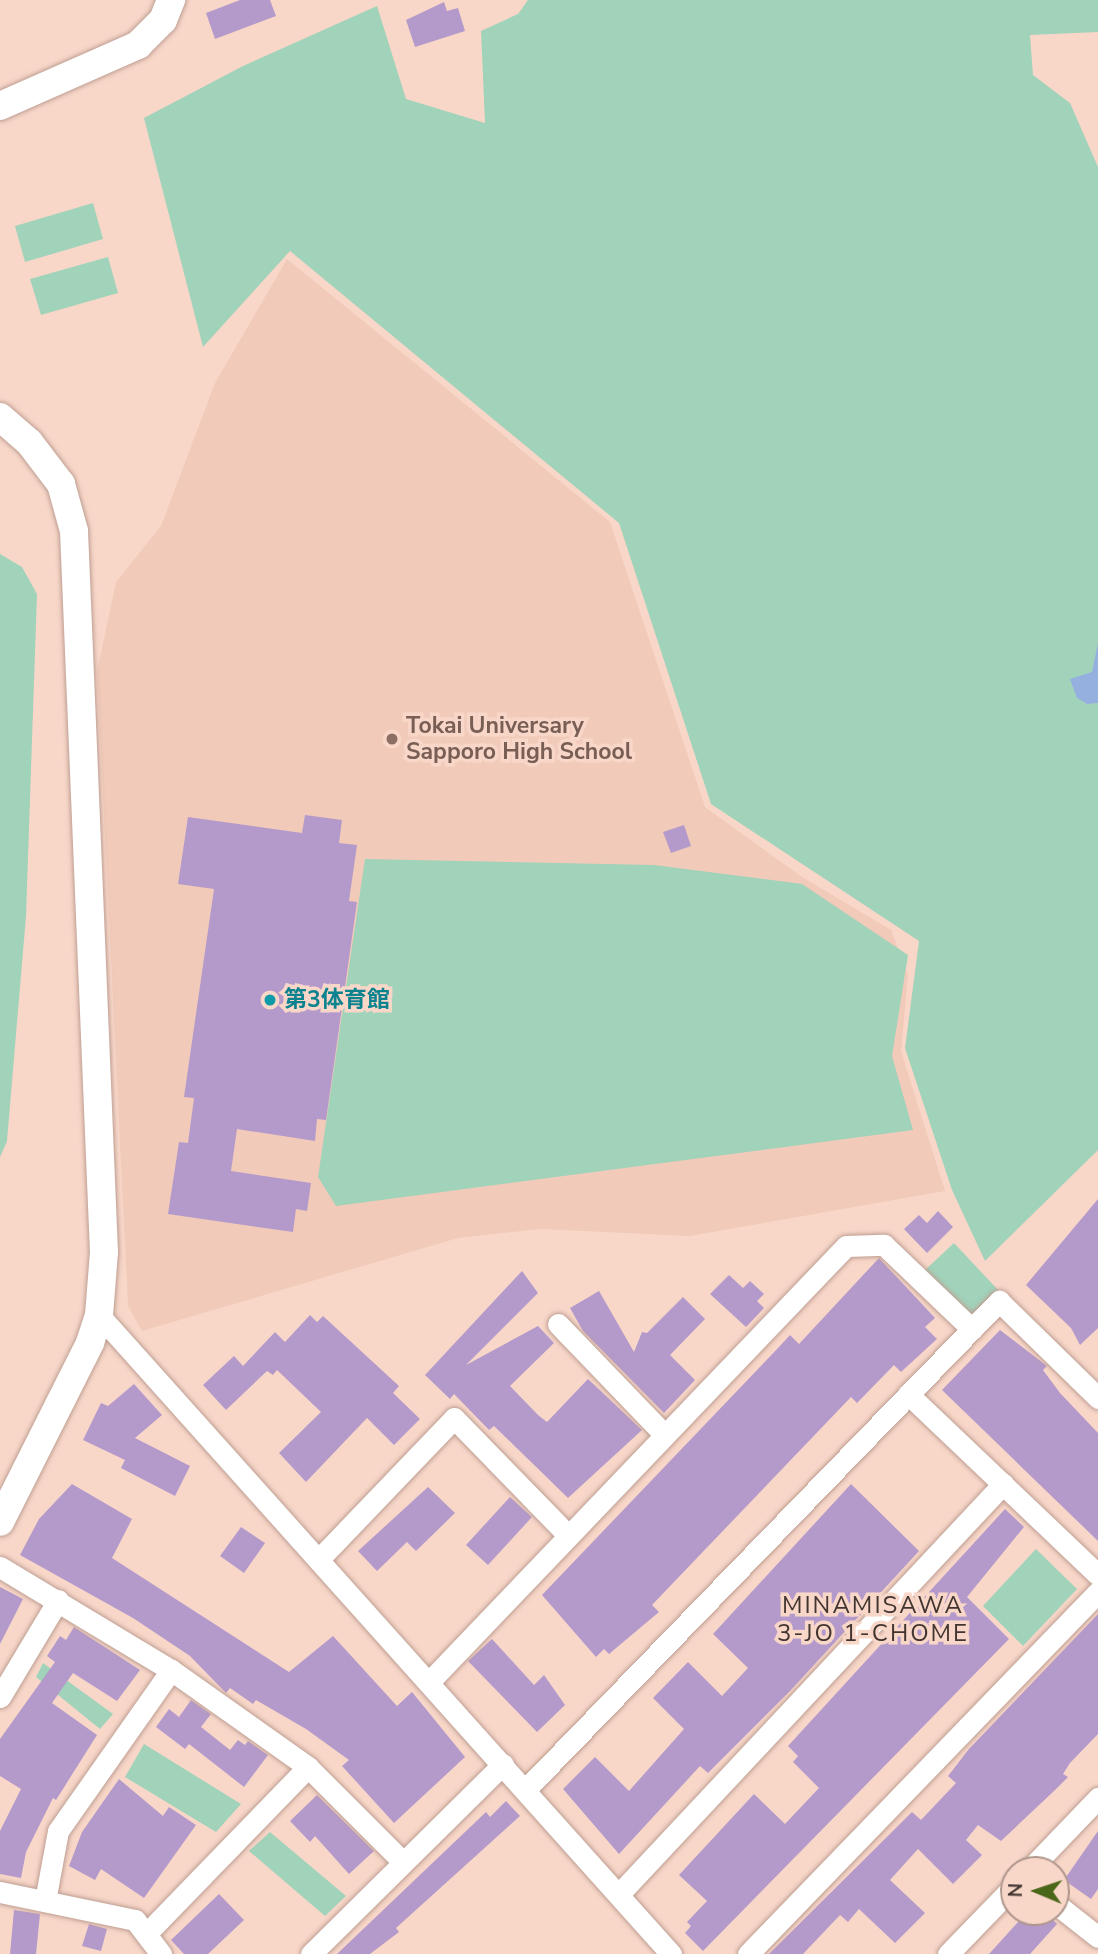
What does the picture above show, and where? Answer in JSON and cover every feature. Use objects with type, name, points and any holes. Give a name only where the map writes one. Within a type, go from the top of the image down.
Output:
[{"type":"street","points":[[0,106],[138,45],[163,20],[171,0]]},
{"type":"street","points":[[0,417],[29,442],[61,484],[74,531],[104,1252],[99,1315],[67,1396],[0,1522]]},
{"type":"street","points":[[429,1682],[846,1246],[884,1245],[972,1329]]},
{"type":"street","points":[[526,1789],[999,1301],[1095,1389]]},
{"type":"street","points":[[99,1315],[671,1954]]},
{"type":"street","points":[[558,1324],[664,1434]]},
{"type":"street","points":[[908,1394],[1098,1575]]},
{"type":"street","points":[[319,1559],[454,1418],[568,1534]]},
{"type":"street","points":[[619,1894],[1003,1484]]},
{"type":"street","points":[[0,1567],[171,1670],[308,1767],[404,1863]]},
{"type":"street","points":[[748,1954],[1098,1592]]},
{"type":"street","points":[[0,1697],[58,1600]]},
{"type":"street","points":[[45,1901],[58,1830],[171,1670]]},
{"type":"street","points":[[311,1954],[503,1764]]},
{"type":"street","points":[[147,1933],[308,1767]]},
{"type":"street","points":[[1042,1856],[1098,1798]]},
{"type":"street","points":[[0,1892],[135,1920],[161,1954]]},
{"type":"street","points":[[948,1954],[1000,1900]]},
{"type":"street","points":[[1070,1915],[1098,1937]]},
{"type":"shaded area","name":"Tokai Universary Sapporo High School","points":[[287,259],[610,522],[705,807],[802,877],[891,930],[908,975],[901,1051],[945,1191],[690,1236],[540,1229],[458,1238],[142,1331],[128,1306],[97,672],[116,582],[161,526],[215,383]]},
{"type":"green space","points":[[528,0],[1098,0],[1098,32],[1030,35],[1033,75],[1070,103],[1098,167],[1098,1150],[985,1261],[952,1190],[905,1048],[919,941],[711,804],[619,523],[290,251],[203,347],[144,118],[243,66],[377,6],[406,99],[485,123],[481,31],[518,14]]},
{"type":"green space","points":[[93,203],[103,239],[25,262],[15,226]]},
{"type":"green space","points":[[108,257],[118,293],[41,315],[30,279]]},
{"type":"green space","points":[[0,554],[22,567],[37,594],[26,916],[7,1141],[0,1157]]},
{"type":"green space","points":[[365,859],[654,865],[802,884],[908,955],[892,1056],[913,1130],[336,1206],[318,1177]]},
{"type":"green space","points":[[954,1243],[999,1291],[971,1316],[924,1271]]},
{"type":"green space","points":[[1036,1549],[1077,1589],[1023,1646],[983,1606]]},
{"type":"green space","points":[[43,1663],[113,1714],[100,1729],[36,1677]]},
{"type":"green space","points":[[144,1744],[241,1804],[216,1832],[125,1777]]},
{"type":"green space","points":[[270,1832],[346,1896],[325,1916],[249,1851]]},
{"type":"water","points":[[1098,643],[1098,703],[1087,704],[1077,698],[1070,679],[1092,672]]},
{"type":"building","points":[[240,0],[270,0],[276,16],[215,39],[206,13]]},
{"type":"building","points":[[444,2],[447,11],[458,8],[465,31],[415,47],[406,20]]},
{"type":"building","name":"第3体育館","points":[[305,815],[342,820],[339,843],[357,845],[349,901],[357,902],[326,1120],[317,1119],[315,1141],[237,1129],[231,1171],[311,1183],[307,1211],[296,1209],[293,1232],[168,1214],[179,1142],[188,1143],[194,1098],[184,1097],[214,889],[178,884],[188,817],[302,833]]},
{"type":"building","points":[[684,825],[691,846],[671,853],[663,832]]},
{"type":"building","points":[[1098,1199],[1098,1328],[1080,1345],[1071,1328],[1026,1285]]},
{"type":"building","points":[[938,1211],[953,1227],[927,1253],[904,1229],[919,1215],[927,1223]]},
{"type":"building","points":[[879,1258],[935,1318],[925,1327],[937,1339],[901,1372],[894,1365],[857,1403],[851,1397],[652,1605],[659,1612],[609,1654],[604,1649],[596,1657],[542,1595],[790,1335],[799,1344]]},
{"type":"building","points":[[522,1271],[538,1293],[466,1365],[538,1326],[554,1343],[510,1386],[538,1415],[547,1422],[588,1379],[642,1430],[568,1498],[494,1426],[489,1430],[454,1394],[450,1399],[425,1375]]},
{"type":"building","points":[[729,1275],[743,1288],[750,1281],[764,1294],[757,1301],[764,1308],[746,1327],[710,1294]]},
{"type":"building","points":[[599,1291],[634,1352],[642,1332],[647,1333],[683,1297],[705,1319],[670,1355],[695,1380],[664,1413],[583,1331],[570,1308]]},
{"type":"building","points":[[310,1315],[317,1322],[323,1316],[399,1386],[393,1393],[420,1419],[394,1445],[367,1418],[306,1482],[279,1453],[321,1412],[277,1370],[273,1375],[267,1371],[226,1410],[203,1385],[234,1356],[243,1366],[275,1332],[285,1342]]},
{"type":"building","points":[[1000,1330],[1047,1366],[1043,1370],[1060,1393],[1098,1433],[1098,1541],[942,1390]]},
{"type":"building","points":[[134,1384],[162,1415],[135,1438],[190,1466],[175,1496],[121,1468],[125,1460],[83,1440],[101,1403],[108,1406]]},
{"type":"building","points":[[72,1484],[132,1519],[112,1558],[289,1672],[333,1636],[397,1706],[412,1692],[465,1757],[394,1823],[342,1766],[349,1760],[306,1729],[256,1700],[253,1704],[230,1688],[226,1693],[190,1656],[133,1618],[20,1555],[39,1519]]},
{"type":"building","points":[[851,1484],[919,1551],[790,1691],[708,1773],[700,1766],[619,1854],[563,1789],[595,1757],[629,1791],[684,1729],[653,1698],[688,1662],[722,1696],[748,1668],[713,1634]]},
{"type":"building","points":[[428,1487],[455,1513],[416,1551],[407,1542],[377,1571],[358,1551]]},
{"type":"building","points":[[510,1497],[532,1517],[488,1565],[466,1545]]},
{"type":"building","points":[[1005,1509],[1024,1527],[967,1597],[1009,1639],[703,1951],[685,1933],[691,1926],[687,1922],[707,1901],[679,1875],[754,1794],[785,1824],[819,1788],[793,1762],[798,1756],[788,1746]]},
{"type":"building","points":[[241,1527],[265,1543],[244,1573],[220,1556]]},
{"type":"building","points":[[0,1587],[23,1599],[0,1644]]},
{"type":"building","points":[[1098,1614],[1098,1734],[1070,1763],[1063,1774],[1068,1777],[1001,1841],[978,1825],[966,1840],[982,1855],[953,1884],[918,1849],[890,1880],[925,1913],[895,1943],[859,1909],[848,1922],[840,1915],[803,1954],[769,1954],[912,1812],[921,1820],[956,1783],[948,1776],[969,1749]]},
{"type":"building","points":[[74,1627],[140,1670],[117,1701],[73,1673],[52,1703],[97,1735],[56,1800],[53,1798],[26,1852],[21,1878],[0,1874],[0,1831],[21,1789],[0,1776],[0,1739],[55,1662],[47,1656],[60,1636],[66,1640]]},
{"type":"building","points":[[492,1639],[534,1685],[544,1675],[565,1705],[537,1732],[468,1661]]},
{"type":"building","points":[[191,1700],[211,1714],[201,1727],[230,1750],[238,1740],[245,1745],[248,1741],[268,1755],[244,1787],[189,1744],[185,1749],[156,1727],[169,1709],[179,1717]]},
{"type":"building","points":[[119,1779],[163,1816],[169,1807],[196,1825],[144,1898],[101,1869],[95,1880],[69,1866],[82,1832]]},
{"type":"building","points":[[317,1795],[374,1851],[349,1874],[315,1836],[310,1842],[290,1821]]},
{"type":"building","points":[[506,1801],[520,1816],[396,1928],[399,1932],[370,1954],[337,1954],[486,1812],[490,1817]]},
{"type":"building","points":[[1098,1831],[1098,1889],[1091,1899],[1070,1884],[1070,1871]]},
{"type":"building","points":[[219,1894],[244,1920],[208,1954],[184,1954],[171,1940]]},
{"type":"building","points":[[14,1910],[40,1914],[36,1954],[10,1954]]},
{"type":"building","points":[[89,1924],[107,1929],[101,1951],[82,1946]]},
{"type":"building","points":[[1014,1926],[1055,1926],[1030,1954],[989,1954]]},
{"type":"place","name":"Tokai Universary Sapporo High School","points":[[392,739]]},
{"type":"place","name":"第3体育館","points":[[270,1000]]},
{"type":"district","name":"MINAMISAWA 3-JO 1-CHOME","points":[[873,1620]]}]
